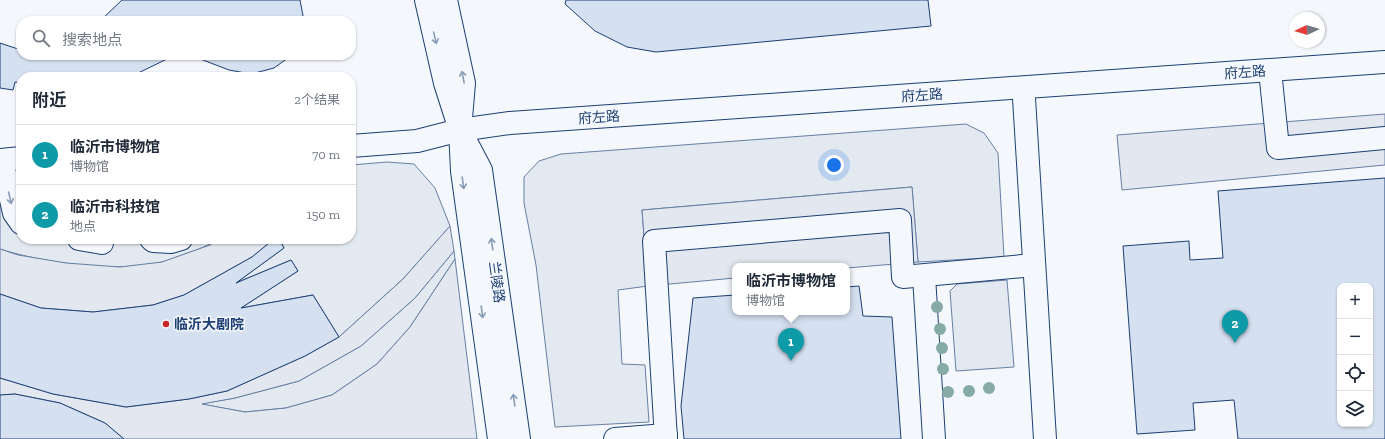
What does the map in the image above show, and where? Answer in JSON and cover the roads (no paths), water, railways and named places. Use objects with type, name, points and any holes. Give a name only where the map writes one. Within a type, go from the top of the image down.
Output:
[{"type":"street","name":"兰陵路","points":[[426,0],[445,83],[460,130],[481,170],[519,439]]},
{"type":"street","name":"兰陵路","points":[[446,0],[464,83],[460,130],[462,172],[499,439]]},
{"type":"street","name":"府左路","points":[[1023,93],[1385,62]]},
{"type":"street","name":"府左路","points":[[356,146],[417,141],[460,130],[510,123],[1271,80],[1385,72]]},
{"type":"street","points":[[1271,80],[1278,148],[1385,138]]},
{"type":"street","points":[[1023,93],[1045,439]]},
{"type":"street","name":"府左路","points":[[356,136],[415,131],[460,130]]},
{"type":"street","points":[[9,165],[14,213],[16,216]]},
{"type":"street","points":[[615,439],[666,437],[654,241],[900,220],[903,278],[1034,265]]},
{"type":"street","points":[[924,276],[934,439]]},
{"type":"place","name":"临沂大剧院","points":[[166,324]]},
{"type":"place","name":"临沂市科技馆","points":[[1235,343]]},
{"type":"place","name":"临沂市博物馆","points":[[791,361]]}]
